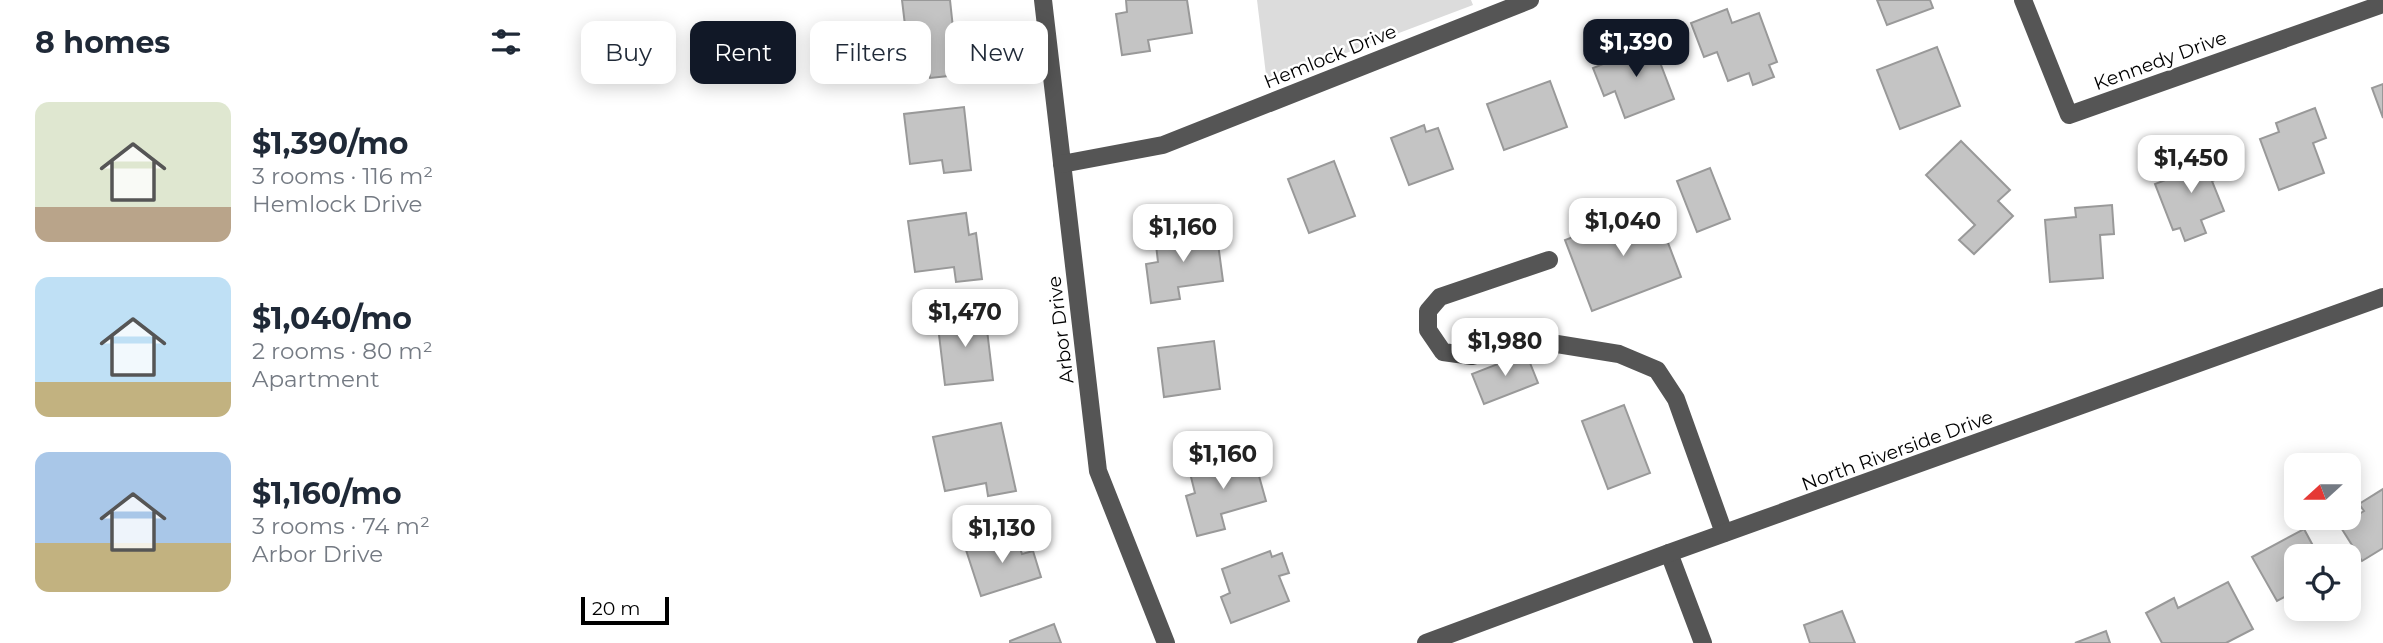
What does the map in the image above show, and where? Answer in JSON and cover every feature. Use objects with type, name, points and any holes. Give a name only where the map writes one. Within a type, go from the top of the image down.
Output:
[{"type":"street","name":"Arbor Drive","points":[[1043,0],[1098,471],[1166,643]]},
{"type":"street","name":"Hemlock Drive","points":[[1062,164],[1163,145],[1530,0]]},
{"type":"street","name":"Kennedy Drive","points":[[2023,0],[2069,115],[2383,4]]},
{"type":"street","points":[[1549,260],[1440,297],[1428,311],[1428,330],[1443,352],[1472,356],[1528,342],[1558,344],[1619,354],[1657,370],[1676,399],[1724,533]]},
{"type":"street","name":"North Riverside Drive","points":[[1426,643],[1724,533],[2383,297]]},
{"type":"street","points":[[1669,553],[1703,643]]},
{"type":"shaded area","points":[[1257,0],[1471,0],[1473,5],[1267,83]]},
{"type":"building","points":[[902,0],[950,0],[952,21],[945,21],[945,76],[931,78],[931,21],[905,21]]},
{"type":"building","points":[[1126,0],[1187,0],[1192,33],[1148,40],[1150,51],[1122,55],[1116,14],[1127,12]]},
{"type":"building","points":[[1877,0],[1930,0],[1933,8],[1887,25]]},
{"type":"building","points":[[1727,9],[1732,23],[1759,13],[1777,62],[1769,65],[1774,77],[1753,85],[1749,73],[1728,81],[1717,52],[1704,57],[1691,23]]},
{"type":"building","points":[[1651,39],[1674,99],[1625,118],[1615,91],[1604,96],[1593,68],[1628,54],[1626,48]]},
{"type":"building","points":[[1937,47],[1960,106],[1900,129],[1877,70]]},
{"type":"building","points":[[1550,81],[1567,127],[1504,150],[1487,104]]},
{"type":"building","points":[[2383,84],[2383,118],[2372,88]]},
{"type":"building","points":[[964,107],[971,170],[944,173],[942,160],[910,164],[904,114]]},
{"type":"building","points":[[2315,108],[2326,138],[2313,143],[2324,173],[2279,190],[2260,139],[2279,132],[2276,123]]},
{"type":"building","points":[[1424,125],[1426,132],[1438,128],[1453,169],[1409,185],[1391,138]]},
{"type":"building","points":[[1961,141],[2010,190],[1998,201],[2013,216],[1974,254],[1959,240],[1975,225],[1926,175]]},
{"type":"building","points":[[2207,149],[2218,179],[2212,181],[2224,211],[2201,220],[2206,233],[2185,241],[2180,228],[2173,230],[2155,184],[2181,174],[2176,161]]},
{"type":"building","points":[[1334,161],[1355,216],[1309,233],[1288,179]]},
{"type":"building","points":[[1710,168],[1730,219],[1697,232],[1677,181]]},
{"type":"building","points":[[2112,205],[2114,234],[2100,235],[2103,278],[2050,282],[2045,220],[2076,217],[2075,208]]},
{"type":"building","points":[[1654,206],[1681,277],[1592,311],[1565,240]]},
{"type":"building","points":[[966,213],[969,235],[976,233],[982,279],[956,282],[954,267],[915,272],[908,221]]},
{"type":"building","points":[[1200,230],[1201,238],[1217,236],[1223,281],[1178,287],[1180,299],[1151,303],[1146,264],[1158,262],[1155,236]]},
{"type":"building","points":[[985,313],[993,380],[945,385],[937,318]]},
{"type":"building","points":[[1214,341],[1220,389],[1164,397],[1158,348]]},
{"type":"building","points":[[1526,353],[1538,383],[1484,404],[1472,374]]},
{"type":"building","points":[[1624,405],[1650,473],[1608,489],[1582,421]]},
{"type":"building","points":[[1001,423],[1016,491],[988,496],[986,483],[945,491],[933,437]]},
{"type":"building","points":[[1252,451],[1266,501],[1221,514],[1225,529],[1197,536],[1186,496],[1195,493],[1189,469]]},
{"type":"building","points":[[2383,489],[2383,548],[2362,561],[2361,544],[2351,544],[2343,530],[2361,530],[2361,513],[2364,511],[2361,503]]},
{"type":"building","points":[[2302,530],[2312,544],[2284,544],[2284,597],[2277,601],[2252,557]]},
{"type":"building","points":[[1015,534],[1022,554],[1033,551],[1041,577],[981,596],[966,550]]},
{"type":"building","points":[[1270,551],[1272,557],[1282,553],[1289,573],[1279,576],[1289,601],[1231,623],[1221,597],[1230,593],[1222,569]]},
{"type":"building","points":[[2228,582],[2253,629],[2226,643],[2162,643],[2146,613],[2174,598],[2178,608]]},
{"type":"building","points":[[1842,611],[1855,643],[1810,643],[1804,625]]},
{"type":"building","points":[[1054,624],[1061,643],[1010,643],[1010,641]]},
{"type":"building","points":[[2106,631],[2110,643],[2075,643]]}]
